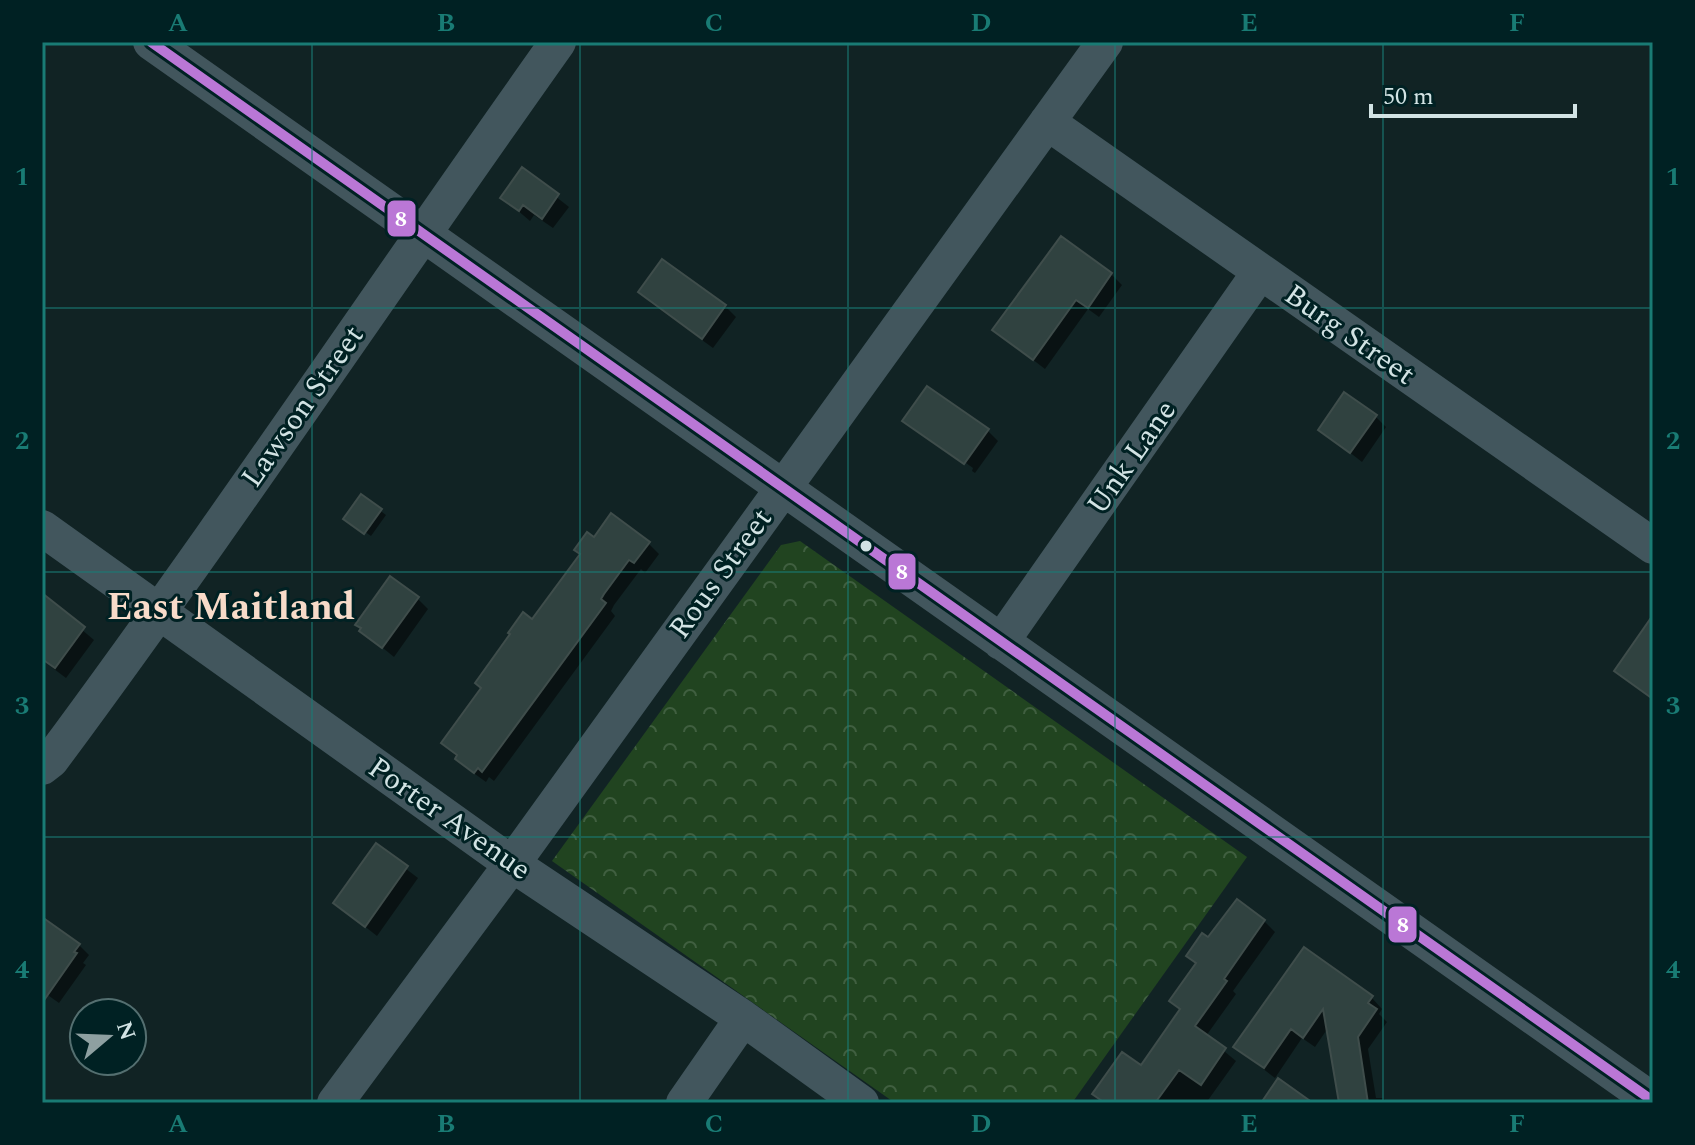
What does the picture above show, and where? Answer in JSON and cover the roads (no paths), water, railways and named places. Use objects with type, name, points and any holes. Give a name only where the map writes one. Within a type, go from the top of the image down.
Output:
[{"type":"street","points":[[151,42],[1653,1101]]},
{"type":"street","name":"Lawson Street","points":[[42,767],[51,760],[162,611],[422,233],[558,42]]},
{"type":"street","name":"Rous Street","points":[[335,1103],[512,864],[1105,42]]},
{"type":"street","name":"Burg Street","points":[[1047,122],[1653,546]]},
{"type":"street","name":"Unk Lane","points":[[1001,642],[1260,272]]},
{"type":"street","name":"Porter Avenue","points":[[42,528],[512,864],[743,1018],[861,1103]]},
{"type":"street","points":[[684,1103],[743,1018]]},
{"type":"district","name":"East Maitland","points":[[231,606]]}]
